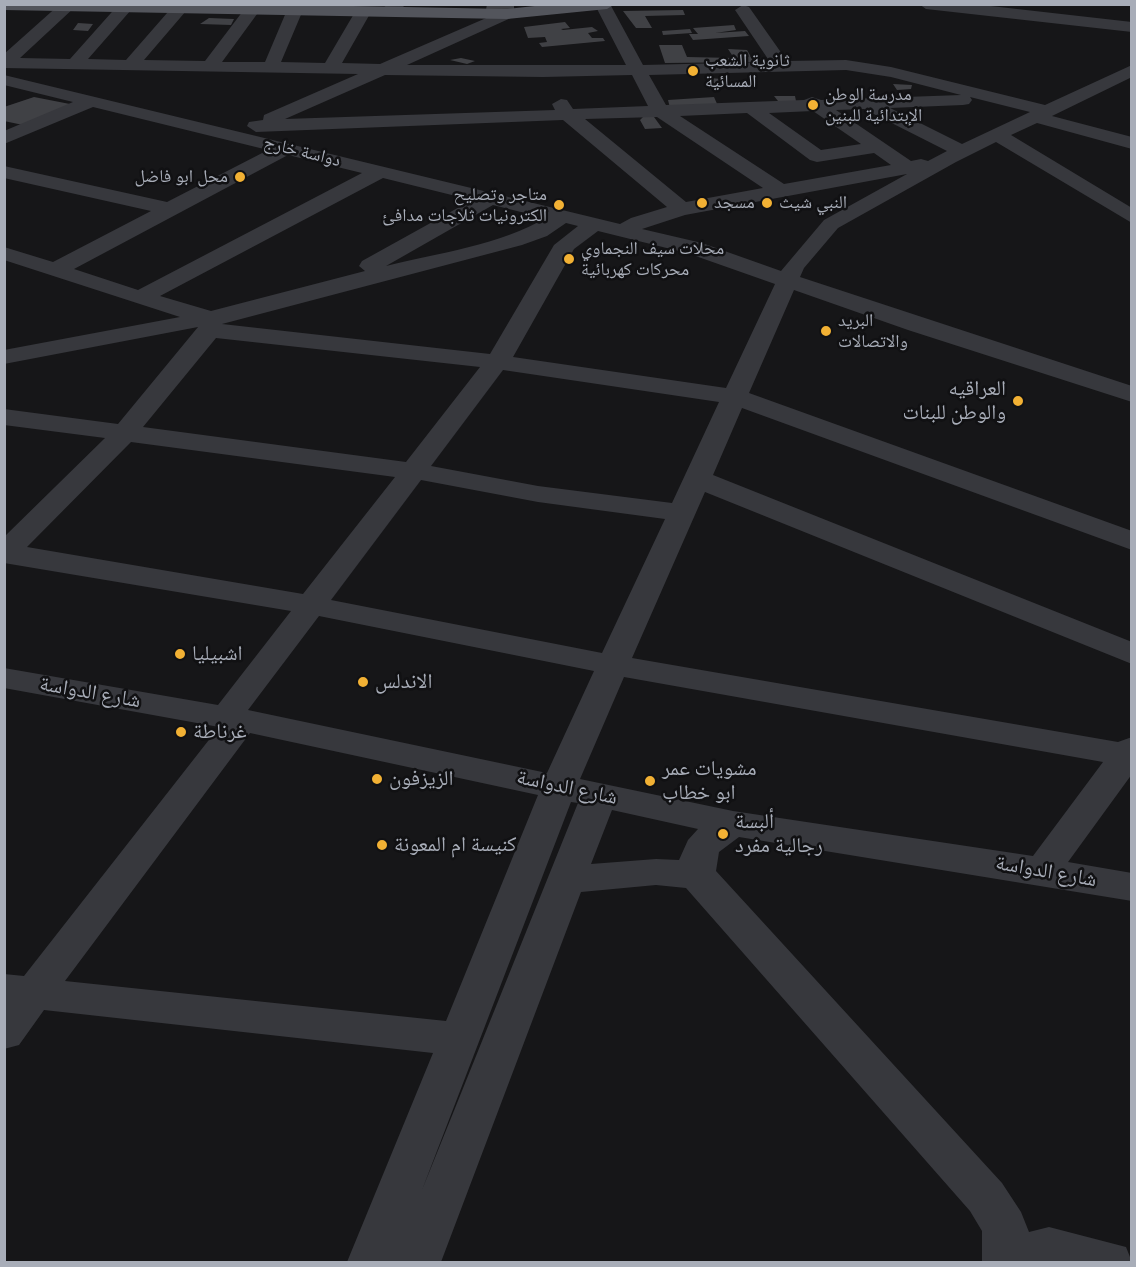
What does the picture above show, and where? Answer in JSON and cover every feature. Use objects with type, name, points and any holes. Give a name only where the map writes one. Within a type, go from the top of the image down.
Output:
[{"type":"main road","points":[[4,5],[252,10],[320,8],[363,12],[393,8],[507,14],[607,4]]},
{"type":"street","points":[[933,5],[962,4]]},
{"type":"street","points":[[603,5],[659,110],[779,190]]},
{"type":"street","points":[[933,5],[1131,27]]},
{"type":"street","points":[[5,68],[68,6]]},
{"type":"street","points":[[75,64],[125,7]]},
{"type":"street","points":[[131,65],[180,8]]},
{"type":"street","points":[[210,66],[252,10]]},
{"type":"street","points":[[271,67],[295,10]]},
{"type":"street","points":[[743,10],[787,65],[813,105],[907,167]]},
{"type":"street","points":[[331,68],[363,12]]},
{"type":"street","points":[[235,136],[507,14]]},
{"type":"street","points":[[5,68],[75,64],[543,72],[787,65],[858,66],[1000,98],[1131,143]]},
{"type":"street","name":"دواسة خارج","points":[[5,68],[92,101],[694,248],[787,282],[1131,394]]},
{"type":"street","points":[[370,1263],[559,786],[794,266],[831,224],[956,155],[1131,70]]},
{"type":"street","points":[[543,72],[566,113],[682,210]]},
{"type":"street","points":[[256,126],[1000,98]]},
{"type":"street","points":[[4,138],[92,101]]},
{"type":"street","points":[[868,104],[956,155]]},
{"type":"street","points":[[750,107],[817,156],[878,147]]},
{"type":"street","points":[[999,136],[1131,216]]},
{"type":"street","points":[[56,270],[286,148]]},
{"type":"street","points":[[625,230],[638,222],[682,210],[907,167],[956,155]]},
{"type":"street","points":[[140,298],[381,171]]},
{"type":"street","points":[[4,172],[169,209]]},
{"type":"street","points":[[335,286],[491,198]]},
{"type":"street","points":[[4,357],[210,324],[335,286],[514,240],[539,231],[564,215]]},
{"type":"street","points":[[4,1033],[19,991],[234,719],[312,605],[497,362],[565,245],[598,223]]},
{"type":"street","points":[[4,254],[140,298],[210,324],[497,362],[735,397],[1131,541]]},
{"type":"street","points":[[5,552],[125,433],[210,324]]},
{"type":"street","points":[[4,417],[414,471],[538,494],[682,513]]},
{"type":"street","points":[[697,479],[1131,654]]},
{"type":"street","points":[[5,552],[312,605],[612,665],[1128,751],[1042,871]]},
{"type":"street","name":"شارع الدواسة","points":[[4,678],[234,719],[600,794],[733,824],[1042,871],[1131,887]]},
{"type":"street","points":[[417,1263],[600,794]]},
{"type":"street","points":[[733,824],[702,844],[696,859],[697,875],[986,1197],[1005,1227],[1007,1261],[1050,1248],[1109,1263]]},
{"type":"street","points":[[566,880],[656,872],[697,875]]},
{"type":"street","points":[[19,991],[458,1039]]},
{"type":"building","points":[[487,4],[514,4],[514,11],[486,10]]},
{"type":"building","points":[[683,10],[685,15],[645,16],[652,28],[636,28],[623,11]]},
{"type":"building","points":[[209,18],[234,19],[231,25],[200,24]]},
{"type":"building","points":[[565,22],[570,28],[561,29],[563,30],[592,27],[598,31],[588,33],[592,38],[603,38],[605,41],[542,47],[539,43],[547,42],[545,37],[528,38],[524,27]]},
{"type":"building","points":[[78,23],[93,24],[88,31],[73,30]]},
{"type":"building","points":[[734,25],[736,30],[715,33],[745,31],[749,36],[693,40],[689,34],[698,34],[693,28]]},
{"type":"building","points":[[690,29],[692,33],[663,35],[662,31]]},
{"type":"building","points":[[659,45],[682,45],[687,57],[734,58],[728,49],[747,50],[754,62],[665,63]]},
{"type":"building","points":[[461,58],[475,61],[467,64],[450,60]]},
{"type":"building","points":[[709,78],[722,79],[725,84],[713,85]]},
{"type":"building","points":[[893,84],[912,85],[911,89],[897,90]]},
{"type":"building","points":[[774,96],[795,96],[796,101],[778,101]]},
{"type":"building","points":[[34,97],[75,105],[23,125],[4,121],[4,107]]},
{"type":"building","points":[[714,97],[718,106],[670,108],[668,100]]},
{"type":"building","points":[[643,117],[654,117],[662,128],[645,129],[640,120]]},
{"type":"place","name":"ثانوية الشعب المسائية","points":[[693,71]]},
{"type":"place","name":"مدرسة الوطن الإبتدائية للبنين","points":[[813,105]]},
{"type":"place","name":"محل ابو فاضل","points":[[240,177]]},
{"type":"place","name":"مسجد","points":[[702,203]]},
{"type":"place","name":"النبي شيث","points":[[767,203]]},
{"type":"place","name":"متاجر وتصليح الكترونيات ثلاجات مدافئ","points":[[559,205]]},
{"type":"place","name":"محلات سيف النجماوي محركات كهربائية","points":[[569,259]]},
{"type":"place","name":"البريد والاتصالات","points":[[826,331]]},
{"type":"place","name":"العراقيه والوطن للبنات","points":[[1018,401]]},
{"type":"place","name":"اشبيليا","points":[[180,654]]},
{"type":"place","name":"الاندلس","points":[[363,682]]},
{"type":"place","name":"غرناطة","points":[[181,732]]},
{"type":"place","name":"الزيزفون","points":[[377,779]]},
{"type":"place","name":"مشويات عمر ابو خطاب","points":[[650,781]]},
{"type":"place","name":"ألبسة رجالية مفرد","points":[[723,834]]},
{"type":"place","name":"كنيسة ام المعونة","points":[[382,845]]}]
